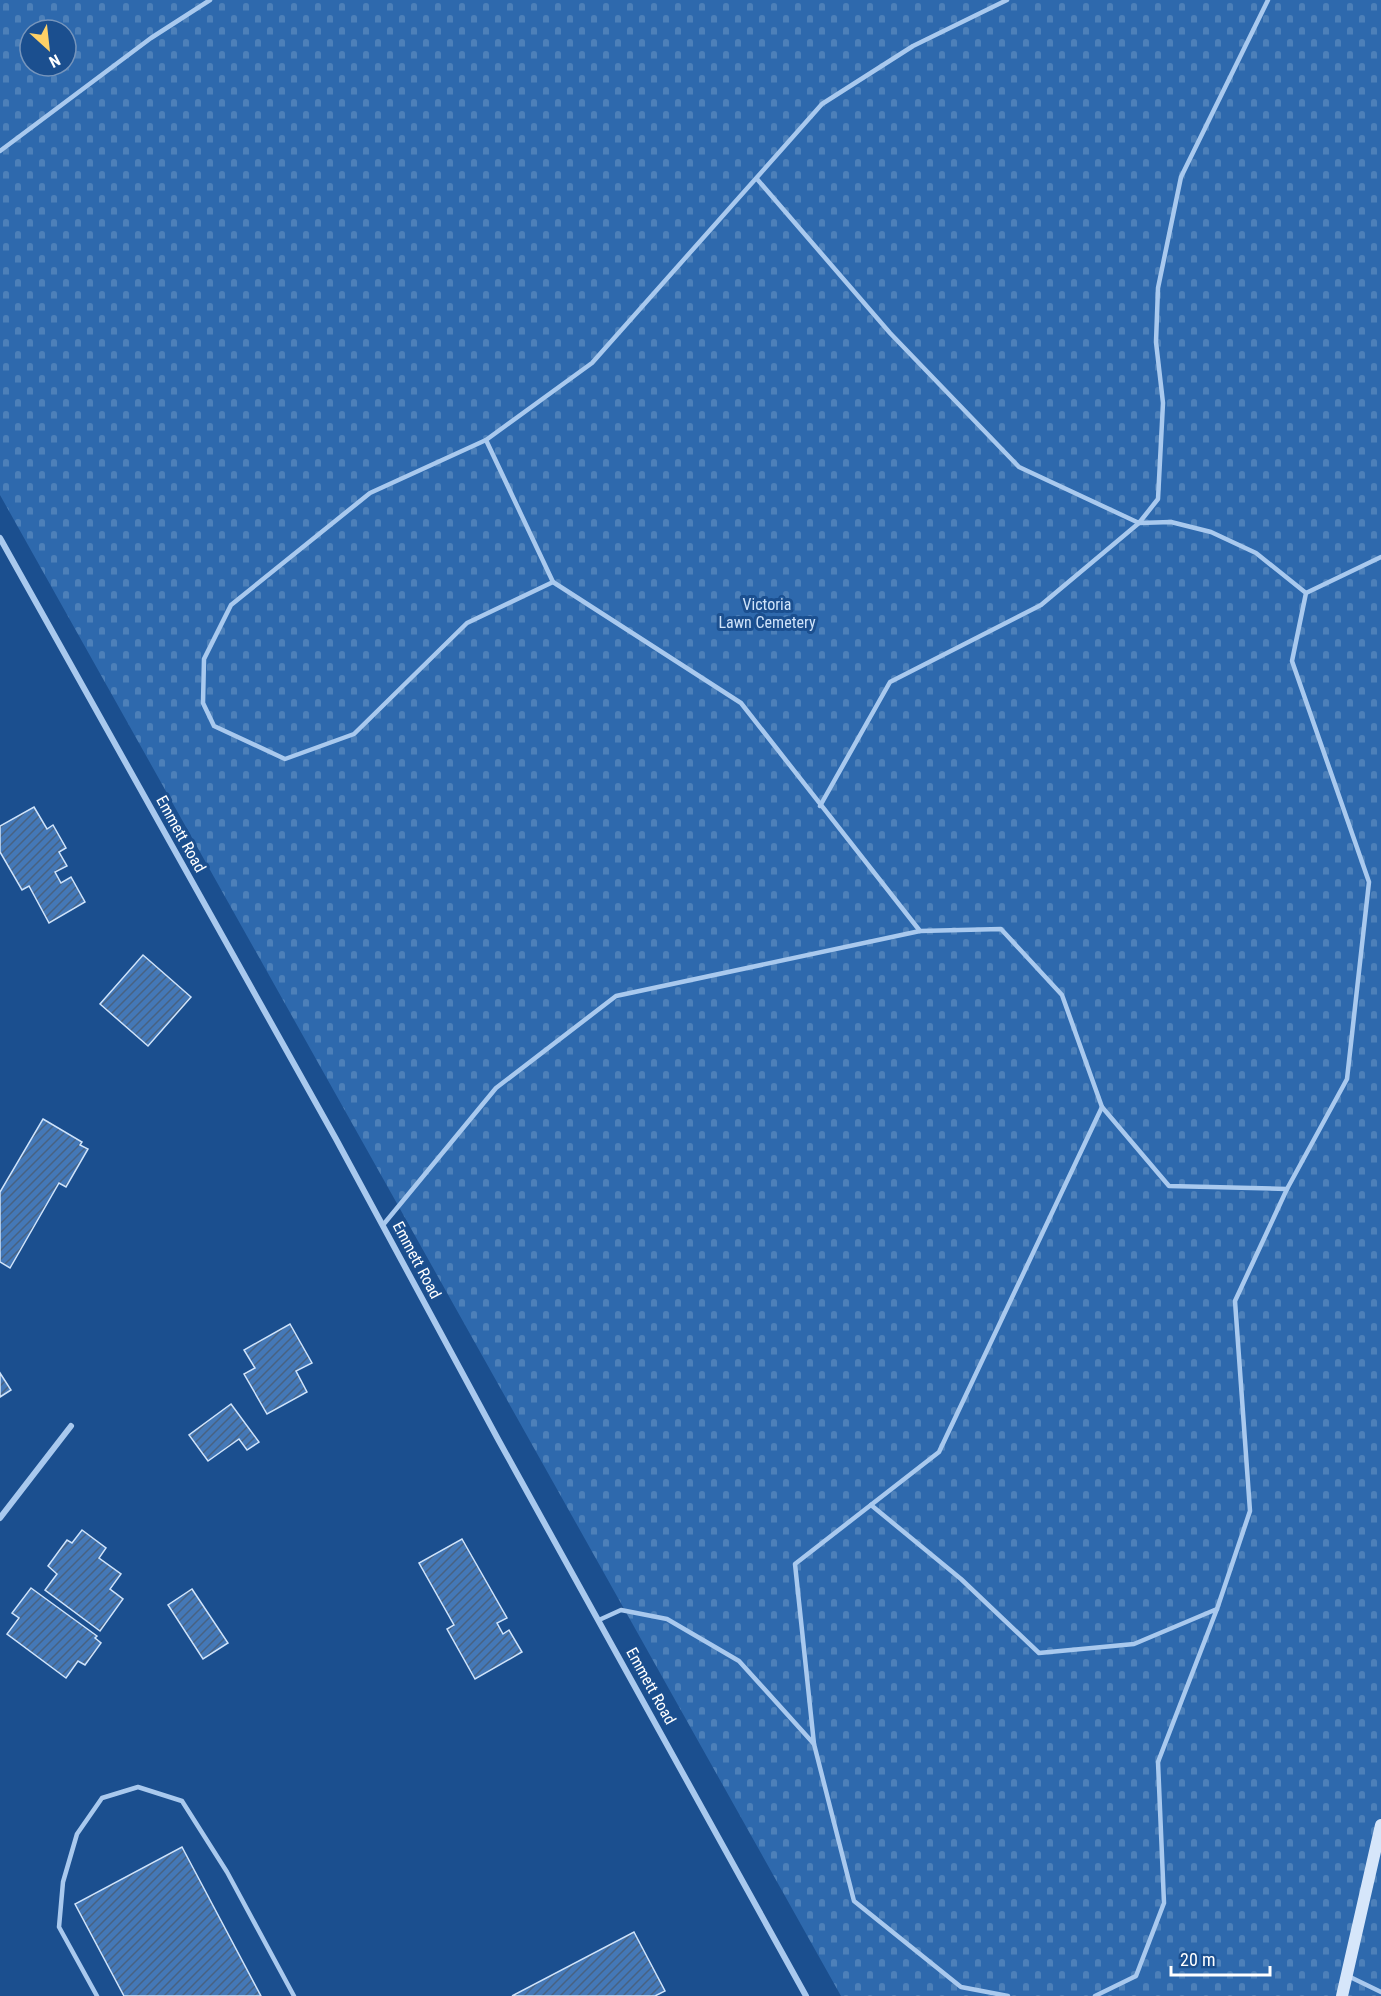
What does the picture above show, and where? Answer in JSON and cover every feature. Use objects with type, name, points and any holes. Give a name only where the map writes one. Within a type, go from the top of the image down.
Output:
[{"type":"main road","points":[[1342,1996],[1381,1825]]},
{"type":"street","name":"Emmett Road","points":[[0,538],[383,1226],[499,1441],[806,1996]]},
{"type":"street","points":[[0,1518],[71,1426]]},
{"type":"lane","points":[[0,151],[151,38],[210,0]]},
{"type":"lane","points":[[553,582],[467,623],[354,734],[285,759],[214,726],[203,703],[204,658],[231,605],[370,494],[486,440],[591,363],[822,105],[913,46],[1007,0]]},
{"type":"lane","points":[[820,806],[890,682],[1041,605],[1139,523],[1158,500],[1163,403],[1156,342],[1158,288],[1181,177],[1268,0]]},
{"type":"lane","points":[[757,178],[890,333],[1019,467],[1139,523],[1171,522],[1211,532],[1256,553],[1306,593]]},
{"type":"lane","points":[[486,440],[553,582],[741,704],[920,931]]},
{"type":"lane","points":[[1306,593],[1381,557]]},
{"type":"lane","points":[[1095,1996],[1136,1976],[1164,1903],[1158,1762],[1217,1609],[1250,1510],[1235,1301],[1287,1189],[1347,1079],[1369,882],[1292,661],[1306,593]]},
{"type":"lane","points":[[383,1226],[496,1088],[616,996],[920,931],[1001,929],[1062,995],[1102,1107],[1169,1186],[1287,1189]]},
{"type":"lane","points":[[1008,1996],[961,1987],[854,1901],[814,1744],[795,1564],[939,1452],[1102,1107]]},
{"type":"lane","points":[[871,1505],[961,1579],[1039,1653],[1134,1644],[1217,1609]]},
{"type":"lane","points":[[599,1620],[621,1610],[667,1619],[739,1661],[814,1744]]},
{"type":"lane","points":[[97,1996],[59,1927],[63,1882],[77,1834],[102,1797],[138,1786],[182,1801],[227,1872],[294,1996]]},
{"type":"lane","points":[[1348,1976],[1381,1992]]},
{"type":"green space","name":"Victoria Lawn Cemetery","points":[[0,0],[1381,0],[1381,1996],[841,1996],[0,495]]},
{"type":"building","points":[[34,807],[47,829],[53,825],[66,848],[59,852],[67,866],[55,872],[61,883],[71,877],[85,902],[49,923],[29,886],[22,890],[0,852],[0,826]]},
{"type":"building","points":[[143,955],[191,997],[148,1046],[100,1004]]},
{"type":"building","points":[[43,1119],[82,1142],[80,1145],[88,1149],[66,1187],[59,1183],[10,1268],[0,1262],[0,1192]]},
{"type":"building","points":[[290,1324],[312,1363],[296,1371],[307,1392],[267,1414],[244,1374],[255,1368],[244,1350]]},
{"type":"building","points":[[0,1373],[11,1390],[0,1397]]},
{"type":"building","points":[[231,1404],[259,1442],[247,1450],[239,1439],[208,1461],[189,1435]]},
{"type":"building","points":[[82,1530],[106,1548],[99,1558],[121,1574],[110,1589],[123,1599],[100,1631],[45,1590],[57,1574],[48,1566],[67,1540],[72,1543]]},
{"type":"building","points":[[462,1539],[507,1618],[497,1623],[503,1634],[509,1630],[522,1652],[475,1679],[447,1629],[454,1625],[419,1563]]},
{"type":"building","points":[[31,1588],[97,1636],[95,1638],[101,1643],[85,1665],[78,1661],[66,1678],[7,1634],[19,1618],[12,1613]]},
{"type":"building","points":[[192,1589],[228,1643],[203,1659],[168,1605]]},
{"type":"building","points":[[182,1847],[261,1996],[124,1996],[75,1904]]},
{"type":"building","points":[[634,1932],[665,1991],[655,1996],[512,1996]]}]
